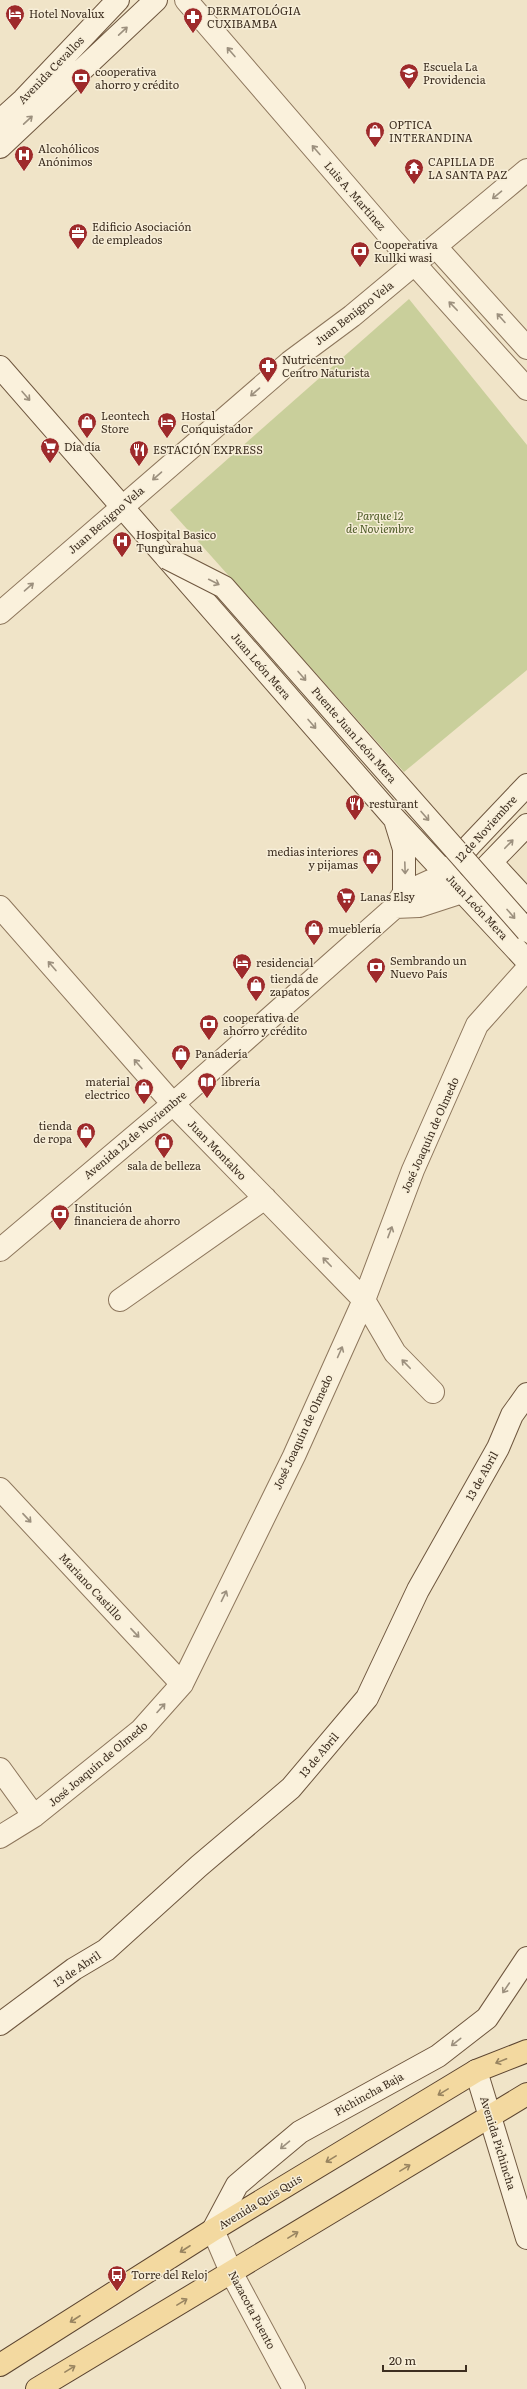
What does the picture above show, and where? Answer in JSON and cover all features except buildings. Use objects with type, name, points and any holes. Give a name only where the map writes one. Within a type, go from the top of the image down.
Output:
[{"type":"main road","name":"Avenida Quis Quis","points":[[0,2365],[213,2230],[476,2071],[527,2051]]},
{"type":"main road","points":[[42,2388],[231,2272],[527,2094]]},
{"type":"street","name":"Avenida Cevallos","points":[[0,121],[23,100],[118,0]]},
{"type":"street","name":"Avenida Cevallos","points":[[0,147],[156,0]]},
{"type":"street","name":"Luis A. Martínez","points":[[186,0],[527,389]]},
{"type":"street","name":"Juan Benigno Vela","points":[[0,613],[290,362],[352,316],[527,170]]},
{"type":"street","points":[[436,247],[527,348]]},
{"type":"street","name":"Juan León Mera","points":[[0,367],[393,817],[527,961]]},
{"type":"street","name":"Puente Juan León Mera","points":[[167,558],[224,587],[527,932]]},
{"type":"street","name":"12 de Noviembre","points":[[446,874],[470,844],[527,785]]},
{"type":"street","points":[[393,817],[404,849],[399,900],[419,906],[462,892],[527,825]]},
{"type":"street","points":[[491,862],[527,901]]},
{"type":"street","name":"Avenida 12 de Noviembre","points":[[0,1250],[173,1104],[399,900],[446,874]]},
{"type":"street","name":"Juan Montalvo","points":[[0,906],[173,1104],[364,1300],[395,1353],[433,1392]]},
{"type":"street","name":"José Joaquín de Olmedo","points":[[0,1837],[34,1816],[141,1730],[182,1684],[294,1456],[364,1300],[413,1170],[477,1025],[527,969]]},
{"type":"street","points":[[120,1300],[265,1198]]},
{"type":"street","name":"13 de Abril","points":[[0,2024],[74,1969],[106,1950],[199,1866],[291,1788],[362,1704],[367,1698],[418,1590],[498,1448],[512,1415],[527,1394]]},
{"type":"street","name":"Mariano Castillo","points":[[0,1489],[182,1684]]},
{"type":"street","points":[[0,1769],[34,1816]]},
{"type":"street","name":"Pichincha Baja","points":[[213,2230],[237,2185],[300,2132],[438,2056],[486,2018],[527,1958]]},
{"type":"street","name":"Avenida Pichincha","points":[[476,2071],[527,2238]]},
{"type":"street","name":"Nazacota Puento","points":[[213,2230],[231,2272],[294,2389]]},
{"type":"green space","name":"Parque 12 de Noviembre","points":[[409,299],[527,445],[527,670],[404,772],[170,510]]},
{"type":"place","name":"Hotel Novalux","points":[[15,31]]},
{"type":"place","name":"DERMATOLÓGIA CUXIBAMBA","points":[[193,34]]},
{"type":"place","name":"Escuela La Providencia","points":[[409,90]]},
{"type":"place","name":"cooperativa ahorro y crédito","points":[[81,95]]},
{"type":"place","name":"OPTICA INTERANDINA","points":[[375,148]]},
{"type":"place","name":"Alcohólicos Anónimos","points":[[24,172]]},
{"type":"place","name":"CAPILLA DE LA SANTA PAZ","points":[[414,185]]},
{"type":"place","name":"Edificio Asociación de empleados","points":[[78,250]]},
{"type":"place","name":"Cooperativa Kullki wasi","points":[[360,268]]},
{"type":"place","name":"Nutricentro Centro Naturista","points":[[268,383]]},
{"type":"place","name":"Leontech Store","points":[[87,439]]},
{"type":"place","name":"Hostal Conquistador","points":[[167,439]]},
{"type":"place","name":"Día día","points":[[50,464]]},
{"type":"place","name":"ESTACIÓN EXPRESS","points":[[139,467]]},
{"type":"place","name":"Hospital Basico Tungurahua","points":[[122,558]]},
{"type":"place","name":"resturant","points":[[355,821]]},
{"type":"place","name":"medias interiores y pijamas","points":[[372,875]]},
{"type":"place","name":"Lanas Elsy","points":[[346,914]]},
{"type":"place","name":"mueblería","points":[[314,946]]},
{"type":"place","name":"residencial","points":[[242,980]]},
{"type":"place","name":"Sembrando un Nuevo País","points":[[376,984]]},
{"type":"place","name":"tienda de zapatos","points":[[256,1002]]},
{"type":"place","name":"cooperativa de ahorro y crédito","points":[[209,1041]]},
{"type":"place","name":"Panadería","points":[[181,1071]]},
{"type":"place","name":"librería","points":[[207,1099]]},
{"type":"place","name":"material electrico","points":[[144,1105]]},
{"type":"place","name":"tienda de ropa","points":[[86,1149]]},
{"type":"place","name":"sala de belleza","points":[[164,1159]]},
{"type":"place","name":"Institución financiera de ahorro","points":[[60,1231]]},
{"type":"place","name":"Torre del Reloj","points":[[117,2292]]}]
